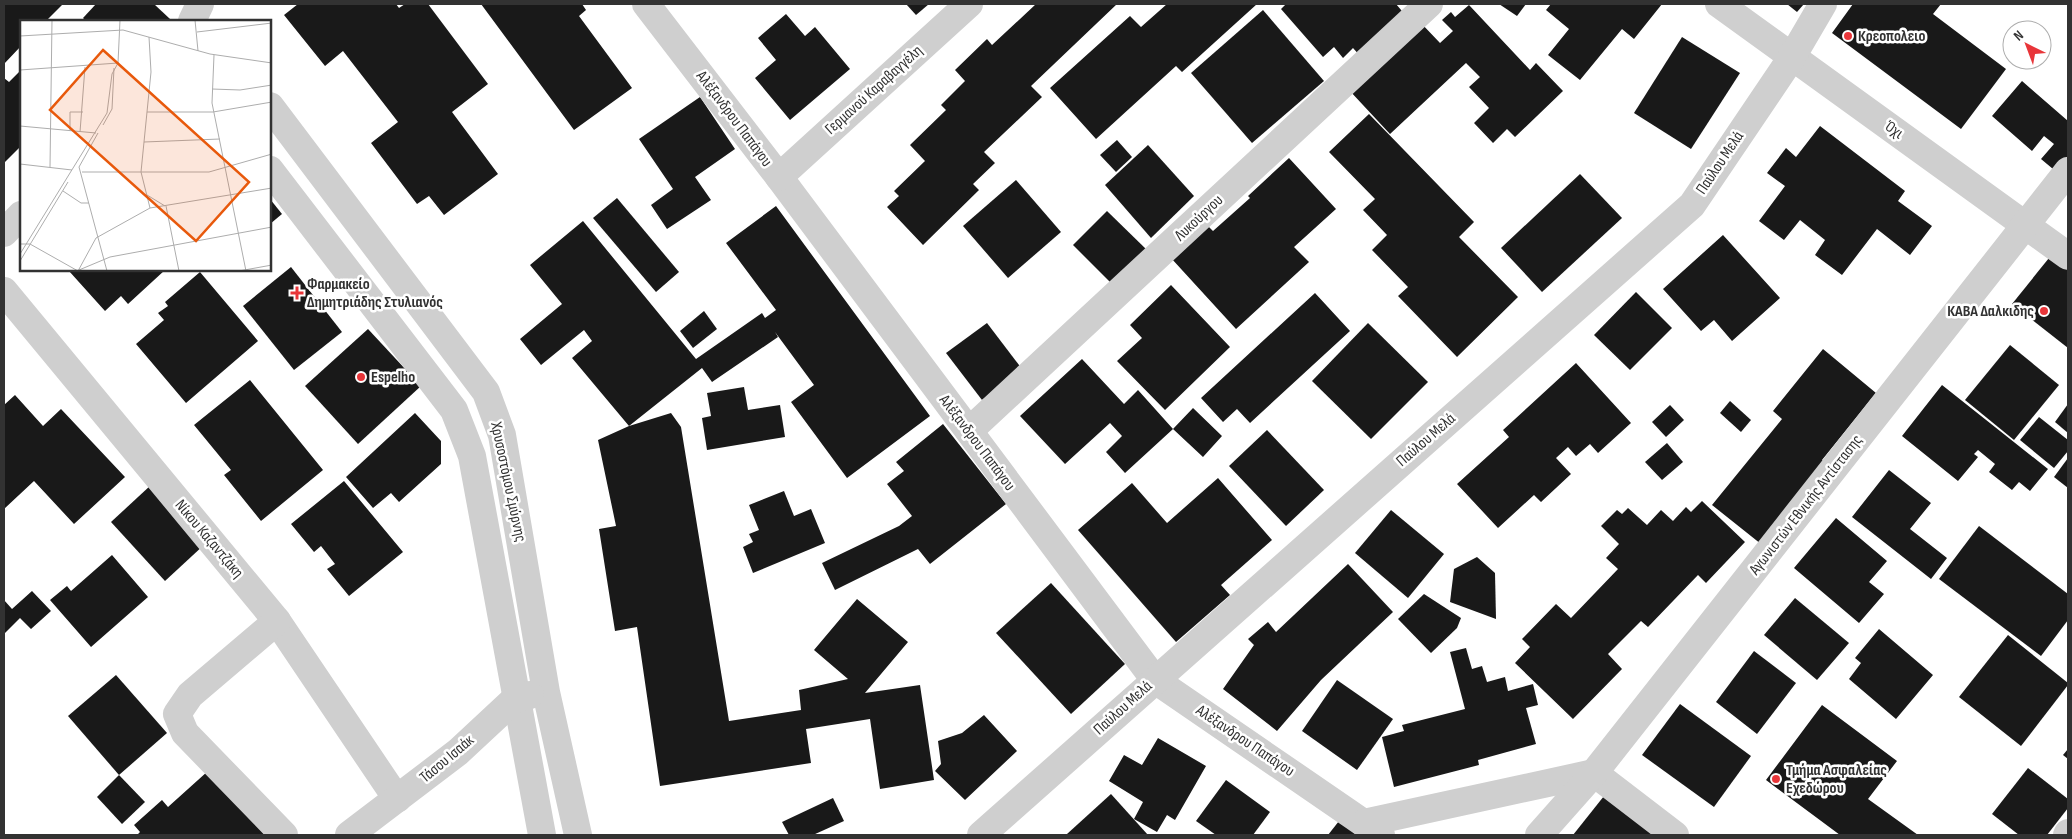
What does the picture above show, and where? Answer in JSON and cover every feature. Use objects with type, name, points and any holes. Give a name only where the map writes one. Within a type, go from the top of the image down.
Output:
[{"type":"street","points":[[192,20],[200,4]]},
{"type":"street","points":[[209,4],[213,20]]},
{"type":"street","name":"Αλέξανδρου Παπάγου","points":[[646,4],[1155,680],[1373,829],[1594,773]]},
{"type":"street","name":"Γερμανού Καραβαγγέλη","points":[[778,177],[969,4]]},
{"type":"street","name":"Λυκούργου","points":[[969,431],[1429,4]]},
{"type":"street","name":"Όχι","points":[[1719,4],[2068,256]]},
{"type":"street","name":"Παύλου Μελά","points":[[981,835],[1692,205],[1792,57],[1823,4]]},
{"type":"street","name":"Χρυσοστόμου Σμύρνης","points":[[271,107],[486,392],[502,435],[546,692],[578,835]]},
{"type":"street","name":"Χρυσοστόμου Σμύρνης","points":[[271,171],[454,410],[472,456],[542,835]]},
{"type":"street","name":"Αγωνιστών Εθνικής Αντίστασης","points":[[1539,835],[1594,773],[2068,171]]},
{"type":"street","points":[[4,233],[20,216]]},
{"type":"street","name":"Νίκου Καζαντζάκη","points":[[4,291],[278,621],[398,799]]},
{"type":"street","points":[[278,621],[190,695],[178,714],[185,733],[284,835]]},
{"type":"street","points":[[516,698],[546,692]]},
{"type":"street","name":"Τάσου Ισαάκ","points":[[349,835],[458,752],[516,698]]},
{"type":"street","points":[[1594,773],[1675,835]]},
{"type":"building","points":[[4,4],[63,4],[47,20],[20,20],[20,47],[4,64]]},
{"type":"building","points":[[96,4],[154,4],[170,19],[85,20],[83,18]]},
{"type":"building","points":[[298,4],[396,4],[399,8],[405,4],[428,4],[488,84],[452,112],[498,174],[444,215],[429,196],[417,204],[371,143],[398,122],[343,51],[325,66],[284,15]]},
{"type":"building","points":[[481,4],[582,4],[586,10],[579,16],[632,88],[574,130]]},
{"type":"building","points":[[906,4],[929,4],[916,15]]},
{"type":"building","points":[[1036,4],[1117,4],[1031,86],[1042,97],[984,152],[995,163],[973,184],[979,190],[923,245],[887,207],[899,196],[894,191],[925,161],[910,145],[946,110],[941,105],[965,81],[955,70],[987,39],[992,45]]},
{"type":"building","points":[[1167,4],[1257,4],[1182,72],[1176,66],[1096,139],[1050,88],[1130,16],[1141,27]]},
{"type":"building","points":[[1286,4],[1396,4],[1407,17],[1361,57],[1353,48],[1343,58],[1334,47],[1323,57],[1281,9]]},
{"type":"building","points":[[1499,4],[1526,4],[1517,16]]},
{"type":"building","points":[[1551,4],[1662,4],[1634,39],[1622,29],[1580,80],[1548,55],[1569,29],[1546,10]]},
{"type":"building","points":[[1787,4],[1804,4],[1797,12]]},
{"type":"building","points":[[1853,4],[1941,4],[1933,14],[2002,66],[2002,70],[2005,70],[1961,129],[1832,33]]},
{"type":"building","points":[[1469,5],[1530,70],[1536,63],[1563,91],[1515,137],[1507,129],[1493,143],[1474,123],[1489,108],[1469,87],[1480,77],[1466,63],[1390,134],[1349,90],[1420,22],[1440,43],[1453,31],[1442,20],[1451,12],[1455,17]]},
{"type":"building","points":[[1263,10],[1324,81],[1252,143],[1191,73]]},
{"type":"building","points":[[786,14],[805,36],[815,27],[850,69],[790,120],[755,78],[776,60],[758,38]]},
{"type":"building","points":[[1682,37],[1740,73],[1691,149],[1634,113]]},
{"type":"building","points":[[20,71],[20,147],[4,163],[4,78],[9,82]]},
{"type":"building","points":[[2022,81],[2068,121],[2068,163],[2059,174],[2041,159],[2054,144],[2044,136],[2032,151],[1992,116]]},
{"type":"building","points":[[700,97],[735,149],[695,177],[711,200],[667,229],[651,205],[673,189],[639,139]]},
{"type":"building","points":[[1369,114],[1474,222],[1459,237],[1518,297],[1457,357],[1398,296],[1408,287],[1372,250],[1387,235],[1363,210],[1375,199],[1329,152]]},
{"type":"building","points":[[1820,126],[1905,191],[1898,201],[1932,226],[1910,255],[1877,229],[1842,275],[1815,255],[1825,240],[1800,220],[1784,240],[1759,221],[1785,186],[1767,173],[1786,148],[1796,157]]},
{"type":"building","points":[[1117,140],[1132,157],[1116,172],[1100,155]]},
{"type":"building","points":[[1148,145],[1194,196],[1151,238],[1105,185]]},
{"type":"building","points":[[1289,158],[1336,209],[1294,247],[1309,262],[1236,329],[1171,258],[1207,225],[1213,231],[1250,198],[1248,196]]},
{"type":"building","points":[[1580,174],[1622,218],[1542,292],[1501,248]]},
{"type":"building","points":[[1016,180],[1061,232],[1008,278],[963,226]]},
{"type":"building","points":[[617,198],[679,272],[656,292],[593,218]]},
{"type":"building","points":[[271,200],[282,214],[271,223]]},
{"type":"building","points":[[776,206],[930,416],[847,478],[791,402],[814,385],[775,332],[778,337],[712,382],[702,368],[629,426],[572,358],[592,341],[584,330],[541,365],[520,339],[562,304],[530,265],[583,221],[696,359],[762,313],[765,318],[776,310],[726,243]]},
{"type":"building","points":[[1107,211],[1148,251],[1113,285],[1073,245]]},
{"type":"building","points":[[1723,235],[1780,298],[1732,341],[1714,320],[1701,331],[1663,289]]},
{"type":"building","points":[[2053,253],[2068,265],[2068,348],[2012,304]]},
{"type":"building","points":[[291,267],[342,332],[294,370],[243,306]]},
{"type":"building","points":[[69,271],[164,271],[128,304],[121,296],[105,311]]},
{"type":"building","points":[[200,272],[258,341],[186,403],[136,344],[164,320],[158,313],[168,306],[165,302]]},
{"type":"building","points":[[1171,285],[1230,347],[1165,410],[1117,361],[1142,338],[1130,325]]},
{"type":"building","points":[[1636,292],[1672,328],[1630,370],[1594,335]]},
{"type":"building","points":[[1315,293],[1350,331],[1250,423],[1237,409],[1223,422],[1201,398]]},
{"type":"building","points":[[704,311],[717,329],[693,348],[680,331]]},
{"type":"building","points":[[987,323],[1022,369],[982,400],[946,353]]},
{"type":"building","points":[[1368,323],[1428,382],[1371,439],[1312,381]]},
{"type":"building","points":[[368,329],[421,386],[358,444],[305,386]]},
{"type":"building","points":[[2010,345],[2059,385],[2014,440],[1965,400]]},
{"type":"building","points":[[1823,349],[1876,393],[1822,460],[1831,467],[1766,548],[1712,505],[1782,419],[1773,411]]},
{"type":"building","points":[[1082,359],[1124,404],[1138,390],[1173,429],[1125,473],[1106,452],[1122,436],[1110,423],[1065,464],[1020,416]]},
{"type":"building","points":[[1576,363],[1631,423],[1598,453],[1590,444],[1576,456],[1568,447],[1556,458],[1571,474],[1541,502],[1534,495],[1498,528],[1457,484],[1509,437],[1503,430]]},
{"type":"building","points":[[250,380],[323,470],[261,521],[224,475],[231,470],[194,425]]},
{"type":"building","points":[[1942,385],[2048,469],[2030,491],[2019,482],[2012,490],[1989,472],[1995,464],[1978,450],[1974,454],[1978,457],[1958,481],[1902,436]]},
{"type":"building","points":[[744,387],[748,410],[780,405],[785,437],[707,450],[702,418],[711,416],[707,393]]},
{"type":"building","points":[[15,395],[43,426],[61,409],[125,477],[74,524],[34,481],[4,509],[4,405]]},
{"type":"building","points":[[1730,401],[1751,420],[1741,432],[1720,413]]},
{"type":"building","points":[[2068,404],[2068,433],[2055,422]]},
{"type":"building","points":[[1670,405],[1684,420],[1666,437],[1652,422]]},
{"type":"building","points":[[1193,408],[1222,436],[1203,457],[1173,429]]},
{"type":"building","points":[[415,413],[441,441],[441,464],[399,502],[391,493],[373,508],[346,477]]},
{"type":"building","points":[[671,413],[681,427],[729,721],[801,710],[799,690],[848,679],[814,650],[857,599],[908,642],[865,693],[920,685],[934,780],[880,789],[870,719],[806,729],[811,763],[660,786],[637,627],[615,631],[599,529],[616,526],[598,440],[629,426]]},
{"type":"building","points":[[2039,417],[2068,440],[2068,451],[2054,468],[2020,440]]},
{"type":"building","points":[[943,424],[1006,504],[930,564],[918,549],[835,590],[822,563],[899,526],[912,516],[887,484],[904,471],[896,462]]},
{"type":"building","points":[[1267,430],[1324,490],[1286,526],[1229,466]]},
{"type":"building","points":[[1667,443],[1683,462],[1662,480],[1645,462]]},
{"type":"building","points":[[2068,458],[2068,488],[2054,477]]},
{"type":"building","points":[[1889,470],[1931,503],[1910,529],[1947,558],[1931,579],[1852,517]]},
{"type":"building","points":[[1218,478],[1272,540],[1221,585],[1230,595],[1176,642],[1078,530],[1132,483],[1167,523]]},
{"type":"building","points":[[344,481],[403,552],[349,596],[327,569],[335,564],[321,546],[314,552],[291,524]]},
{"type":"building","points":[[151,485],[205,544],[165,581],[111,522]]},
{"type":"building","points":[[784,491],[794,516],[811,509],[825,543],[753,573],[743,547],[753,542],[749,534],[759,530],[749,505]]},
{"type":"building","points":[[1702,501],[1745,542],[1706,583],[1698,575],[1648,627],[1641,621],[1608,654],[1622,669],[1573,719],[1515,663],[1530,647],[1522,639],[1556,604],[1571,618],[1618,569],[1606,558],[1619,544],[1601,526],[1617,510],[1622,514],[1628,508],[1647,525],[1661,510],[1673,521],[1686,507],[1691,512]]},
{"type":"building","points":[[1391,510],[1444,554],[1408,598],[1355,553]]},
{"type":"building","points":[[1836,518],[1887,561],[1869,582],[1884,594],[1859,623],[1794,568]]},
{"type":"building","points":[[1979,526],[2068,594],[2068,620],[2041,656],[1939,579]]},
{"type":"building","points":[[112,555],[148,597],[91,647],[50,600],[67,586],[71,591]]},
{"type":"building","points":[[1477,557],[1495,573],[1496,619],[1450,602],[1454,569]]},
{"type":"building","points":[[1348,564],[1393,612],[1321,680],[1277,731],[1223,689],[1254,645],[1248,639],[1268,622],[1276,632]]},
{"type":"building","points":[[1051,583],[1125,664],[1071,714],[996,633]]},
{"type":"building","points":[[32,591],[51,611],[31,629],[20,618],[4,634],[4,600],[12,609]]},
{"type":"building","points":[[1424,594],[1461,618],[1457,628],[1431,653],[1398,619]]},
{"type":"building","points":[[1795,598],[1849,643],[1817,680],[1764,635]]},
{"type":"building","points":[[1879,629],[1933,675],[1896,719],[1849,679],[1861,663],[1855,658]]},
{"type":"building","points":[[2008,635],[2068,683],[2021,746],[1959,697]]},
{"type":"building","points":[[1466,648],[1472,669],[1482,666],[1487,682],[1505,677],[1508,691],[1533,684],[1538,705],[1526,708],[1536,744],[1478,760],[1479,765],[1394,787],[1382,737],[1404,731],[1402,725],[1465,709],[1450,652]]},
{"type":"building","points":[[1754,651],[1796,683],[1757,734],[1716,702]]},
{"type":"building","points":[[116,675],[167,733],[119,775],[68,716]]},
{"type":"building","points":[[1337,680],[1393,719],[1357,770],[1302,731]]},
{"type":"building","points":[[1680,704],[1751,756],[1714,807],[1642,755]]},
{"type":"building","points":[[1822,705],[1897,761],[1868,799],[1918,835],[1840,835],[1766,780]]},
{"type":"building","points":[[984,715],[1017,751],[965,800],[935,771],[941,764],[938,741],[962,733]]},
{"type":"building","points":[[1158,738],[1206,766],[1175,820],[1167,815],[1157,832],[1134,819],[1143,802],[1109,781],[1124,755],[1142,765]]},
{"type":"building","points":[[2068,749],[2068,759],[2063,755]]},
{"type":"building","points":[[2028,768],[2068,799],[2068,808],[2047,835],[2019,835],[1992,814]]},
{"type":"building","points":[[208,771],[265,835],[137,835],[140,832],[134,825],[162,800],[168,807]]},
{"type":"building","points":[[119,775],[145,802],[122,824],[97,797]]},
{"type":"building","points":[[1226,780],[1270,812],[1253,835],[1216,835],[1196,821]]},
{"type":"building","points":[[1111,794],[1148,835],[1067,834]]},
{"type":"building","points":[[1604,796],[1654,835],[1573,835]]},
{"type":"building","points":[[833,798],[844,821],[813,835],[789,835],[782,822]]},
{"type":"building","points":[[1339,821],[1357,835],[1328,835]]},
{"type":"place","name":"Κρεοπολειο","points":[[1848,36]]},
{"type":"place","name":"Φαρμακείο Δημητριάδης Στυλιανός","points":[[297,293]]},
{"type":"place","name":"ΚΑΒΑ Δαλκιδης","points":[[2044,311]]},
{"type":"place","name":"Espelho","points":[[361,377]]},
{"type":"place","name":"Τμήμα Ασφαλείας Εχεδώρου","points":[[1776,779]]}]
